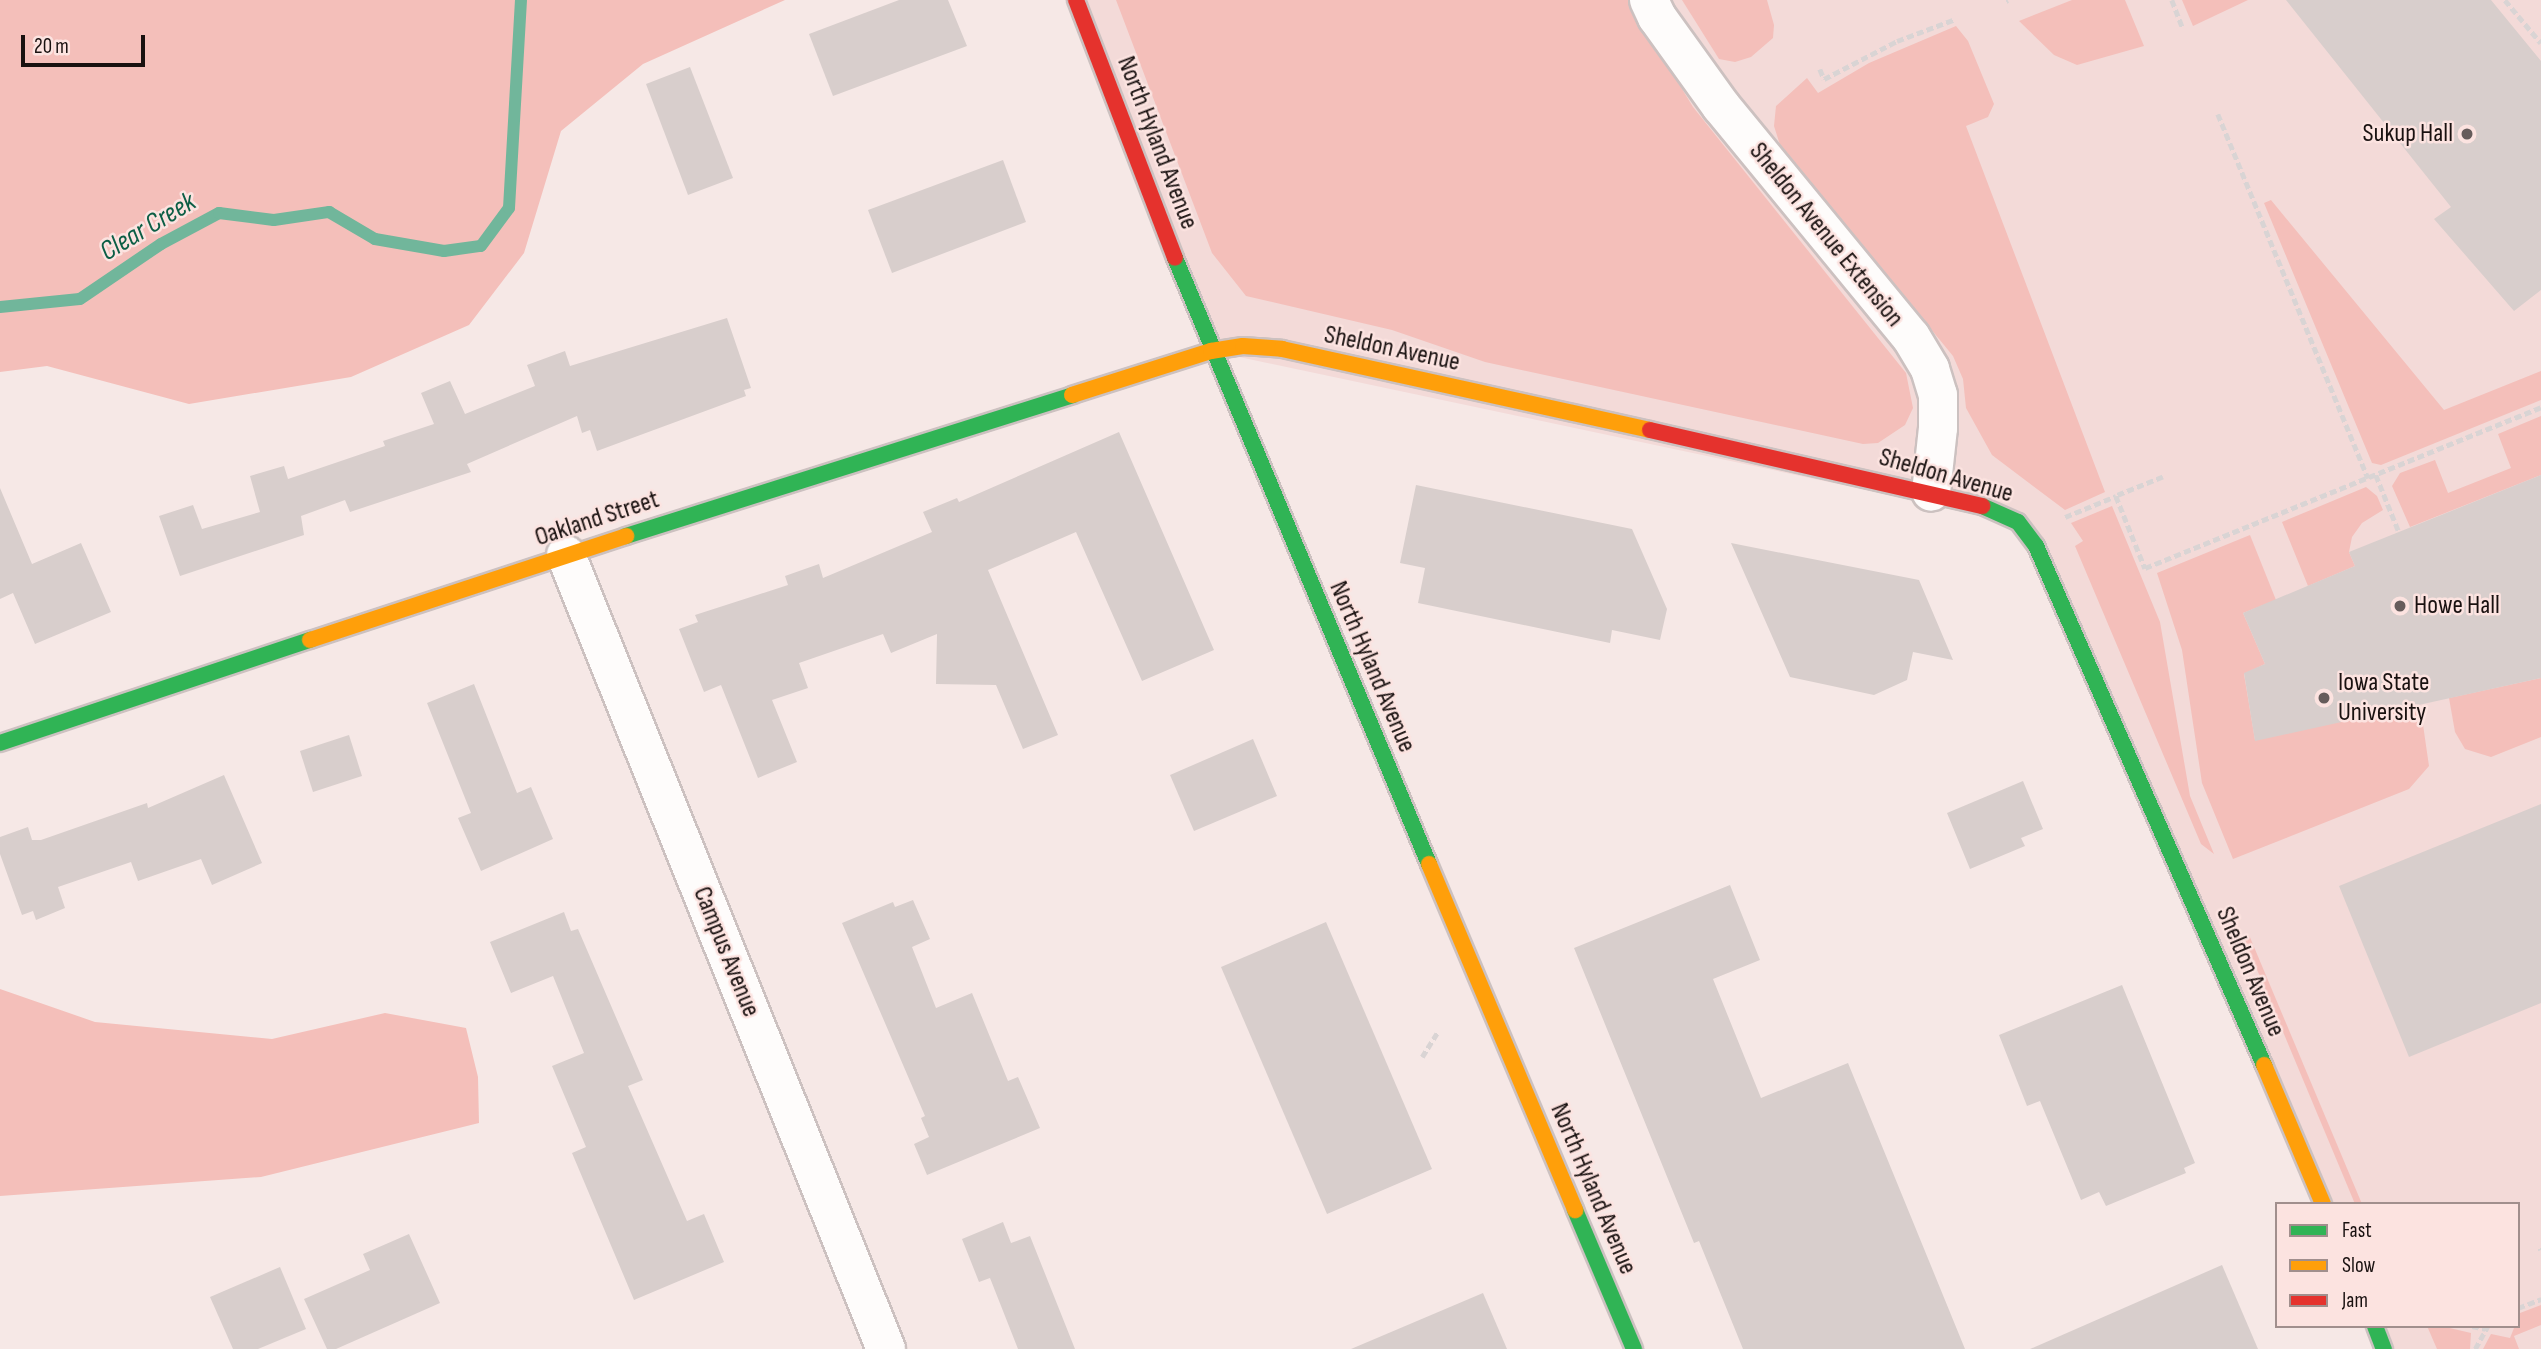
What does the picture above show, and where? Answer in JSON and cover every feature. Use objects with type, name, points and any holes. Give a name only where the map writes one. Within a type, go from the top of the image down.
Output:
[{"type":"street","name":"North Hyland Avenue","points":[[1076,0],[1211,351],[1634,1349]]},
{"type":"street","name":"Sheldon Avenue Extension","points":[[1650,0],[1657,17],[1721,106],[1911,337],[1930,369],[1938,395],[1938,428],[1931,492]]},
{"type":"street","name":"Sheldon Avenue","points":[[1211,351],[1243,346],[1282,349],[1931,492],[2001,512],[2018,522],[2036,546],[2093,668],[2322,1202]]},
{"type":"street","name":"Oakland Street","points":[[0,743],[566,555],[1211,351]]},
{"type":"street","name":"Campus Avenue","points":[[566,555],[886,1349]]},
{"type":"street","points":[[2376,1328],[2384,1349]]},
{"type":"path","points":[[2172,0],[2183,28]]},
{"type":"path","points":[[2505,0],[2541,43]]},
{"type":"path","points":[[1820,69],[1824,79],[1897,41],[1953,20]]},
{"type":"path","points":[[2218,114],[2368,478]]},
{"type":"path","points":[[2116,496],[2145,568],[2541,407]]},
{"type":"path","points":[[2376,475],[2399,531]]},
{"type":"path","points":[[2064,517],[2163,477]]},
{"type":"path","points":[[1422,1057],[1438,1031]]},
{"type":"path","points":[[2520,1307],[2541,1299]]},
{"type":"path","points":[[2475,1349],[2487,1328]]},
{"type":"shaded area","points":[[0,0],[785,0],[643,64],[561,131],[524,253],[469,325],[351,377],[189,404],[47,366],[0,372]]},
{"type":"shaded area","name":"Iowa State University","points":[[1077,0],[2541,0],[2541,1349],[2384,1349],[2376,1328],[2520,1328],[2520,1202],[2322,1202],[2018,522],[1211,351]]},
{"type":"shaded area","points":[[1116,0],[1628,0],[1693,107],[1906,373],[1913,408],[1905,425],[1878,443],[1863,444],[1485,362],[1392,330],[1246,296],[1212,253]]},
{"type":"shaded area","points":[[1682,0],[1767,0],[1774,25],[1773,38],[1751,57],[1735,62],[1719,59]]},
{"type":"shaded area","points":[[2072,0],[2125,0],[2144,46],[2077,65],[2054,55],[2019,21]]},
{"type":"shaded area","points":[[2182,0],[2248,0],[2193,26]]},
{"type":"shaded area","points":[[1956,26],[1968,41],[1994,104],[1988,117],[1966,126],[2105,492],[2065,510],[1992,455],[1966,408],[1963,379],[1953,356],[1780,145],[1774,126],[1776,106],[1807,78],[1818,93],[1869,63]]},
{"type":"shaded area","points":[[2271,200],[2444,410],[2541,371],[2541,400],[2381,465],[2372,463],[2264,203]]},
{"type":"shaded area","points":[[2541,416],[2541,475],[2410,527],[2392,486],[2400,473],[2435,460],[2448,493],[2511,468],[2498,434]]},
{"type":"shaded area","points":[[2366,487],[2377,496],[2383,510],[2362,523],[2352,537],[2349,552],[2355,566],[2308,586],[2282,522]]},
{"type":"shaded area","points":[[2112,506],[2160,622],[2190,796],[2214,854],[2201,844],[2075,546],[2083,541],[2071,523]]},
{"type":"shaded area","points":[[2250,535],[2276,600],[2243,613],[2265,664],[2244,674],[2255,740],[2420,704],[2429,766],[2409,789],[2233,859],[2202,783],[2182,650],[2157,573]]},
{"type":"shaded area","points":[[2541,678],[2541,737],[2491,757],[2465,749],[2455,732],[2449,698]]},
{"type":"shaded area","points":[[2249,935],[2361,1202],[2354,1202],[2244,937]]},
{"type":"shaded area","points":[[0,989],[95,1022],[272,1039],[385,1013],[466,1028],[478,1077],[479,1123],[261,1177],[0,1196]]},
{"type":"shaded area","points":[[2541,1305],[2541,1325],[2514,1336],[2519,1349],[2483,1349],[2491,1334],[2510,1338],[2514,1328],[2520,1328],[2520,1313]]},
{"type":"shaded area","points":[[2428,1328],[2450,1328],[2471,1333],[2470,1349],[2437,1349]]},
{"type":"building","points":[[899,0],[948,0],[967,46],[833,96],[809,34]]},
{"type":"building","name":"Sukup Hall","points":[[2286,0],[2491,0],[2541,61],[2541,290],[2514,311],[2434,219],[2451,207]]},
{"type":"building","points":[[690,67],[733,178],[688,195],[646,84]]},
{"type":"building","points":[[1003,160],[1026,222],[892,273],[868,210]]},
{"type":"building","points":[[727,318],[751,388],[744,390],[746,396],[597,451],[590,430],[582,433],[577,416],[467,464],[471,472],[350,512],[345,500],[301,516],[304,535],[180,576],[159,516],[193,505],[202,529],[260,512],[250,476],[284,466],[288,479],[385,446],[383,441],[434,424],[421,393],[450,381],[465,414],[535,386],[527,365],[565,351],[570,366]]},
{"type":"building","points":[[1119,432],[1214,650],[1142,681],[1076,532],[988,570],[1058,735],[1023,749],[996,685],[936,684],[937,634],[891,653],[883,634],[799,663],[808,688],[772,700],[797,762],[758,778],[721,685],[704,692],[679,629],[698,622],[695,615],[788,585],[785,576],[819,564],[823,578],[932,532],[923,512],[957,498],[959,502]]},
{"type":"building","name":"Howe Hall","points":[[2541,475],[2541,678],[2255,741],[2244,673],[2265,664],[2243,613],[2355,566],[2349,552]]},
{"type":"building","points":[[1416,485],[1632,529],[1667,609],[1660,640],[1612,630],[1610,643],[1418,603],[1425,568],[1400,563]]},
{"type":"building","points":[[0,488],[32,564],[81,543],[111,612],[35,644],[13,593],[0,599]]},
{"type":"building","points":[[1731,543],[1919,580],[1953,660],[1913,652],[1907,680],[1874,695],[1790,677]]},
{"type":"building","points":[[474,684],[517,793],[531,787],[553,839],[481,871],[458,818],[471,813],[427,703]]},
{"type":"building","points":[[349,735],[362,776],[313,792],[300,751]]},
{"type":"building","points":[[1253,739],[1277,796],[1194,831],[1170,775]]},
{"type":"building","points":[[224,775],[262,863],[212,885],[201,859],[138,881],[131,862],[58,887],[65,908],[36,920],[33,911],[22,915],[0,854],[0,837],[28,827],[32,840],[41,840],[147,803],[148,808]]},
{"type":"building","points":[[2023,781],[2043,829],[2021,838],[2025,846],[1970,869],[1947,813]]},
{"type":"building","points":[[2541,804],[2541,1003],[2409,1057],[2339,886]]},
{"type":"building","points":[[1730,885],[1760,960],[1713,979],[1761,1098],[1848,1063],[1965,1349],[1743,1349],[1699,1241],[1694,1243],[1574,948]]},
{"type":"building","points":[[913,900],[930,939],[912,947],[936,1008],[972,993],[1008,1081],[1018,1077],[1040,1128],[927,1175],[914,1144],[929,1137],[921,1118],[925,1116],[842,923],[893,902],[895,907]]},
{"type":"building","points":[[564,912],[571,931],[578,929],[643,1080],[628,1086],[687,1221],[704,1214],[724,1262],[634,1300],[572,1153],[586,1147],[552,1066],[584,1053],[553,976],[511,993],[490,942]]},
{"type":"building","points":[[1326,922],[1432,1169],[1327,1214],[1221,967]]},
{"type":"building","points":[[2122,985],[2195,1163],[2184,1168],[2186,1173],[2106,1206],[2099,1192],[2081,1200],[2040,1101],[2027,1106],[1999,1035]]},
{"type":"building","points":[[1003,1222],[1011,1243],[1030,1236],[1075,1349],[1018,1349],[990,1278],[979,1282],[962,1239]]},
{"type":"building","points":[[409,1234],[440,1303],[336,1349],[327,1349],[304,1299],[370,1270],[363,1254]]},
{"type":"building","points":[[2222,1265],[2258,1349],[2030,1349]]},
{"type":"building","points":[[280,1267],[306,1329],[258,1349],[233,1349],[210,1297]]},
{"type":"building","points":[[1483,1293],[1507,1349],[1351,1349]]},
{"type":"waterway","name":"Clear Creek","points":[[0,307],[80,299],[161,244],[219,213],[274,220],[329,212],[375,239],[444,251],[481,246],[509,208],[521,0]]},
{"type":"traffic: fast","points":[[1175,258],[1429,864]]},
{"type":"traffic: fast","points":[[626,536],[1072,395]]},
{"type":"traffic: fast","points":[[1982,506],[2018,522],[2036,546],[2264,1065]]},
{"type":"traffic: fast","points":[[0,743],[310,640]]},
{"type":"traffic: fast","points":[[1575,1210],[1634,1349]]},
{"type":"traffic: fast","points":[[2376,1328],[2384,1349]]},
{"type":"traffic: slow","points":[[1072,395],[1211,351],[1243,346],[1282,349],[1650,430]]},
{"type":"traffic: slow","points":[[310,640],[626,536]]},
{"type":"traffic: slow","points":[[1429,864],[1575,1210]]},
{"type":"traffic: slow","points":[[2264,1065],[2322,1202]]},
{"type":"traffic: jam","points":[[1076,0],[1175,258]]},
{"type":"traffic: jam","points":[[1650,430],[1982,506]]},
{"type":"place","name":"Sukup Hall","points":[[2467,134]]},
{"type":"place","name":"Howe Hall","points":[[2400,606]]},
{"type":"place","name":"Iowa State University","points":[[2324,698]]}]
